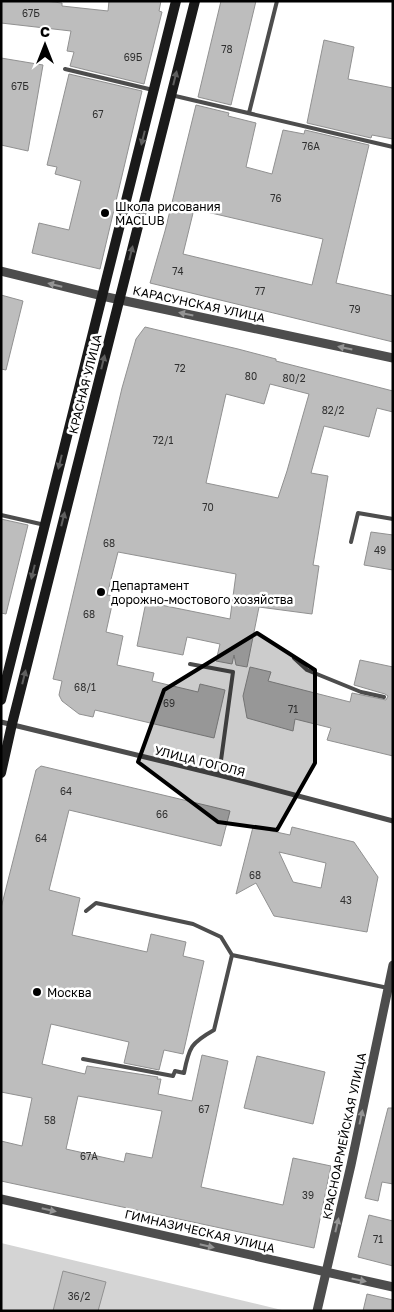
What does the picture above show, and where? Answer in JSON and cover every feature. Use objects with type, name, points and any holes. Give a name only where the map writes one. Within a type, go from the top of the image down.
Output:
[{"type":"main road","name":"КРАСНАЯ УЛИЦА","points":[[1,700],[176,1]]},
{"type":"main road","name":"КРАСНАЯ УЛИЦА","points":[[1,773],[195,1]]},
{"type":"street","name":"КАРАСУНСКАЯ УЛИЦА","points":[[1,271],[119,300],[393,358]]},
{"type":"street","name":"УЛИЦА ГОГОЛЯ","points":[[1,722],[219,775],[393,821]]},
{"type":"street","name":"КРАСНОАРМЕЙСКАЯ УЛИЦА","points":[[317,1311],[351,1165],[393,965]]},
{"type":"street","name":"ГИМНАЗИЧЕСКАЯ УЛИЦА","points":[[1,1199],[393,1287]]},
{"type":"lane","points":[[250,113],[277,1]]},
{"type":"lane","points":[[65,69],[155,90]]},
{"type":"lane","points":[[171,95],[393,147]]},
{"type":"lane","points":[[351,542],[358,513],[393,518]]},
{"type":"lane","points":[[1,515],[44,525]]},
{"type":"lane","points":[[294,658],[307,670],[361,692],[384,697]]},
{"type":"lane","points":[[190,664],[233,672],[219,775]]},
{"type":"lane","points":[[83,1059],[173,1076],[175,1071],[184,1073],[188,1050],[200,1038],[214,1030],[232,955],[221,937],[193,924],[96,903],[86,911]]},
{"type":"lane","points":[[232,955],[388,988]]},
{"type":"highlighted area","points":[[257,633],[315,670],[315,763],[277,830],[218,822],[138,762],[164,690]]},
{"type":"shaded area","points":[[1,1243],[286,1311],[1,1311]]},
{"type":"building","points":[[1,1],[44,1],[62,3],[62,6],[108,11],[109,1],[161,1],[159,11],[162,12],[144,84],[70,66],[74,52],[67,51],[71,31],[1,23]]},
{"type":"building","points":[[221,1],[256,1],[231,105],[198,97]]},
{"type":"building","points":[[324,40],[354,47],[348,79],[393,88],[393,139],[372,135],[371,138],[307,123]]},
{"type":"building","points":[[1,58],[43,65],[28,151],[1,145]]},
{"type":"building","points":[[69,74],[142,91],[100,269],[32,253],[39,223],[69,230],[81,181],[55,174],[57,167],[47,165]]},
{"type":"building","points":[[196,105],[229,113],[228,116],[256,123],[246,167],[272,174],[283,130],[304,134],[305,130],[369,145],[336,283],[393,296],[393,342],[150,283],[165,231]],"holes":[[[194,209],[323,239],[312,285],[183,254]]]},
{"type":"building","points":[[1,295],[23,301],[6,370],[1,369]]},
{"type":"building","points":[[145,327],[238,349],[276,359],[276,361],[393,391],[393,412],[377,408],[369,437],[324,426],[311,473],[328,476],[313,565],[319,566],[312,614],[259,607],[247,667],[236,665],[234,655],[232,664],[216,661],[220,644],[187,637],[183,655],[137,646],[146,602],[230,619],[236,574],[118,552],[107,595],[114,596],[106,632],[123,636],[117,665],[154,673],[152,681],[198,692],[200,684],[225,690],[214,738],[95,710],[93,717],[79,714],[62,701],[59,695],[62,681],[53,679],[122,388],[136,339]],"holes":[[[270,384],[309,394],[278,498],[206,483],[226,394],[264,404]]]},
{"type":"building","points":[[1,519],[28,525],[6,614],[1,613]]},
{"type":"building","points":[[371,532],[393,535],[393,570],[364,565]]},
{"type":"building","points":[[360,660],[393,667],[393,756],[327,740],[331,728],[295,719],[293,731],[247,718],[243,696],[250,667],[271,672],[268,681],[350,702],[352,693],[386,700],[388,696],[385,694],[354,685]]},
{"type":"building","points":[[41,766],[230,811],[221,846],[69,810],[49,890],[80,898],[72,935],[147,952],[151,934],[186,942],[183,956],[204,961],[183,1054],[164,1050],[159,1070],[124,1063],[129,1042],[51,1024],[42,1064],[85,1074],[87,1066],[158,1077],[157,1079],[161,1079],[158,1094],[192,1101],[202,1055],[228,1061],[201,1187],[283,1205],[293,1158],[331,1166],[314,1248],[1,1181],[1,1141],[22,1146],[32,1098],[1,1092],[1,908],[36,770]],"holes":[[[78,1096],[162,1111],[152,1158],[126,1153],[124,1162],[66,1149]]]},
{"type":"building","points":[[253,827],[290,835],[292,827],[354,842],[378,877],[367,932],[274,916],[256,883],[236,894]],"holes":[[[279,852],[326,863],[321,888],[293,882]]]},
{"type":"building","points":[[257,1056],[325,1072],[313,1124],[244,1108]]},
{"type":"building","points":[[388,1108],[393,1108],[393,1184],[382,1182],[378,1201],[365,1198]]},
{"type":"building","points":[[369,1215],[393,1221],[393,1266],[358,1257]]},
{"type":"building","points":[[63,1271],[106,1282],[98,1311],[53,1311]]},
{"type":"building","points":[[367,1294],[393,1300],[393,1311],[363,1311]]},
{"type":"place","name":"Школа рисования MACLUB","points":[[105,213]]},
{"type":"place","name":"Департамент дорожно-мостового хозяйства","points":[[101,592]]},
{"type":"place","name":"Москва","points":[[37,992]]}]
